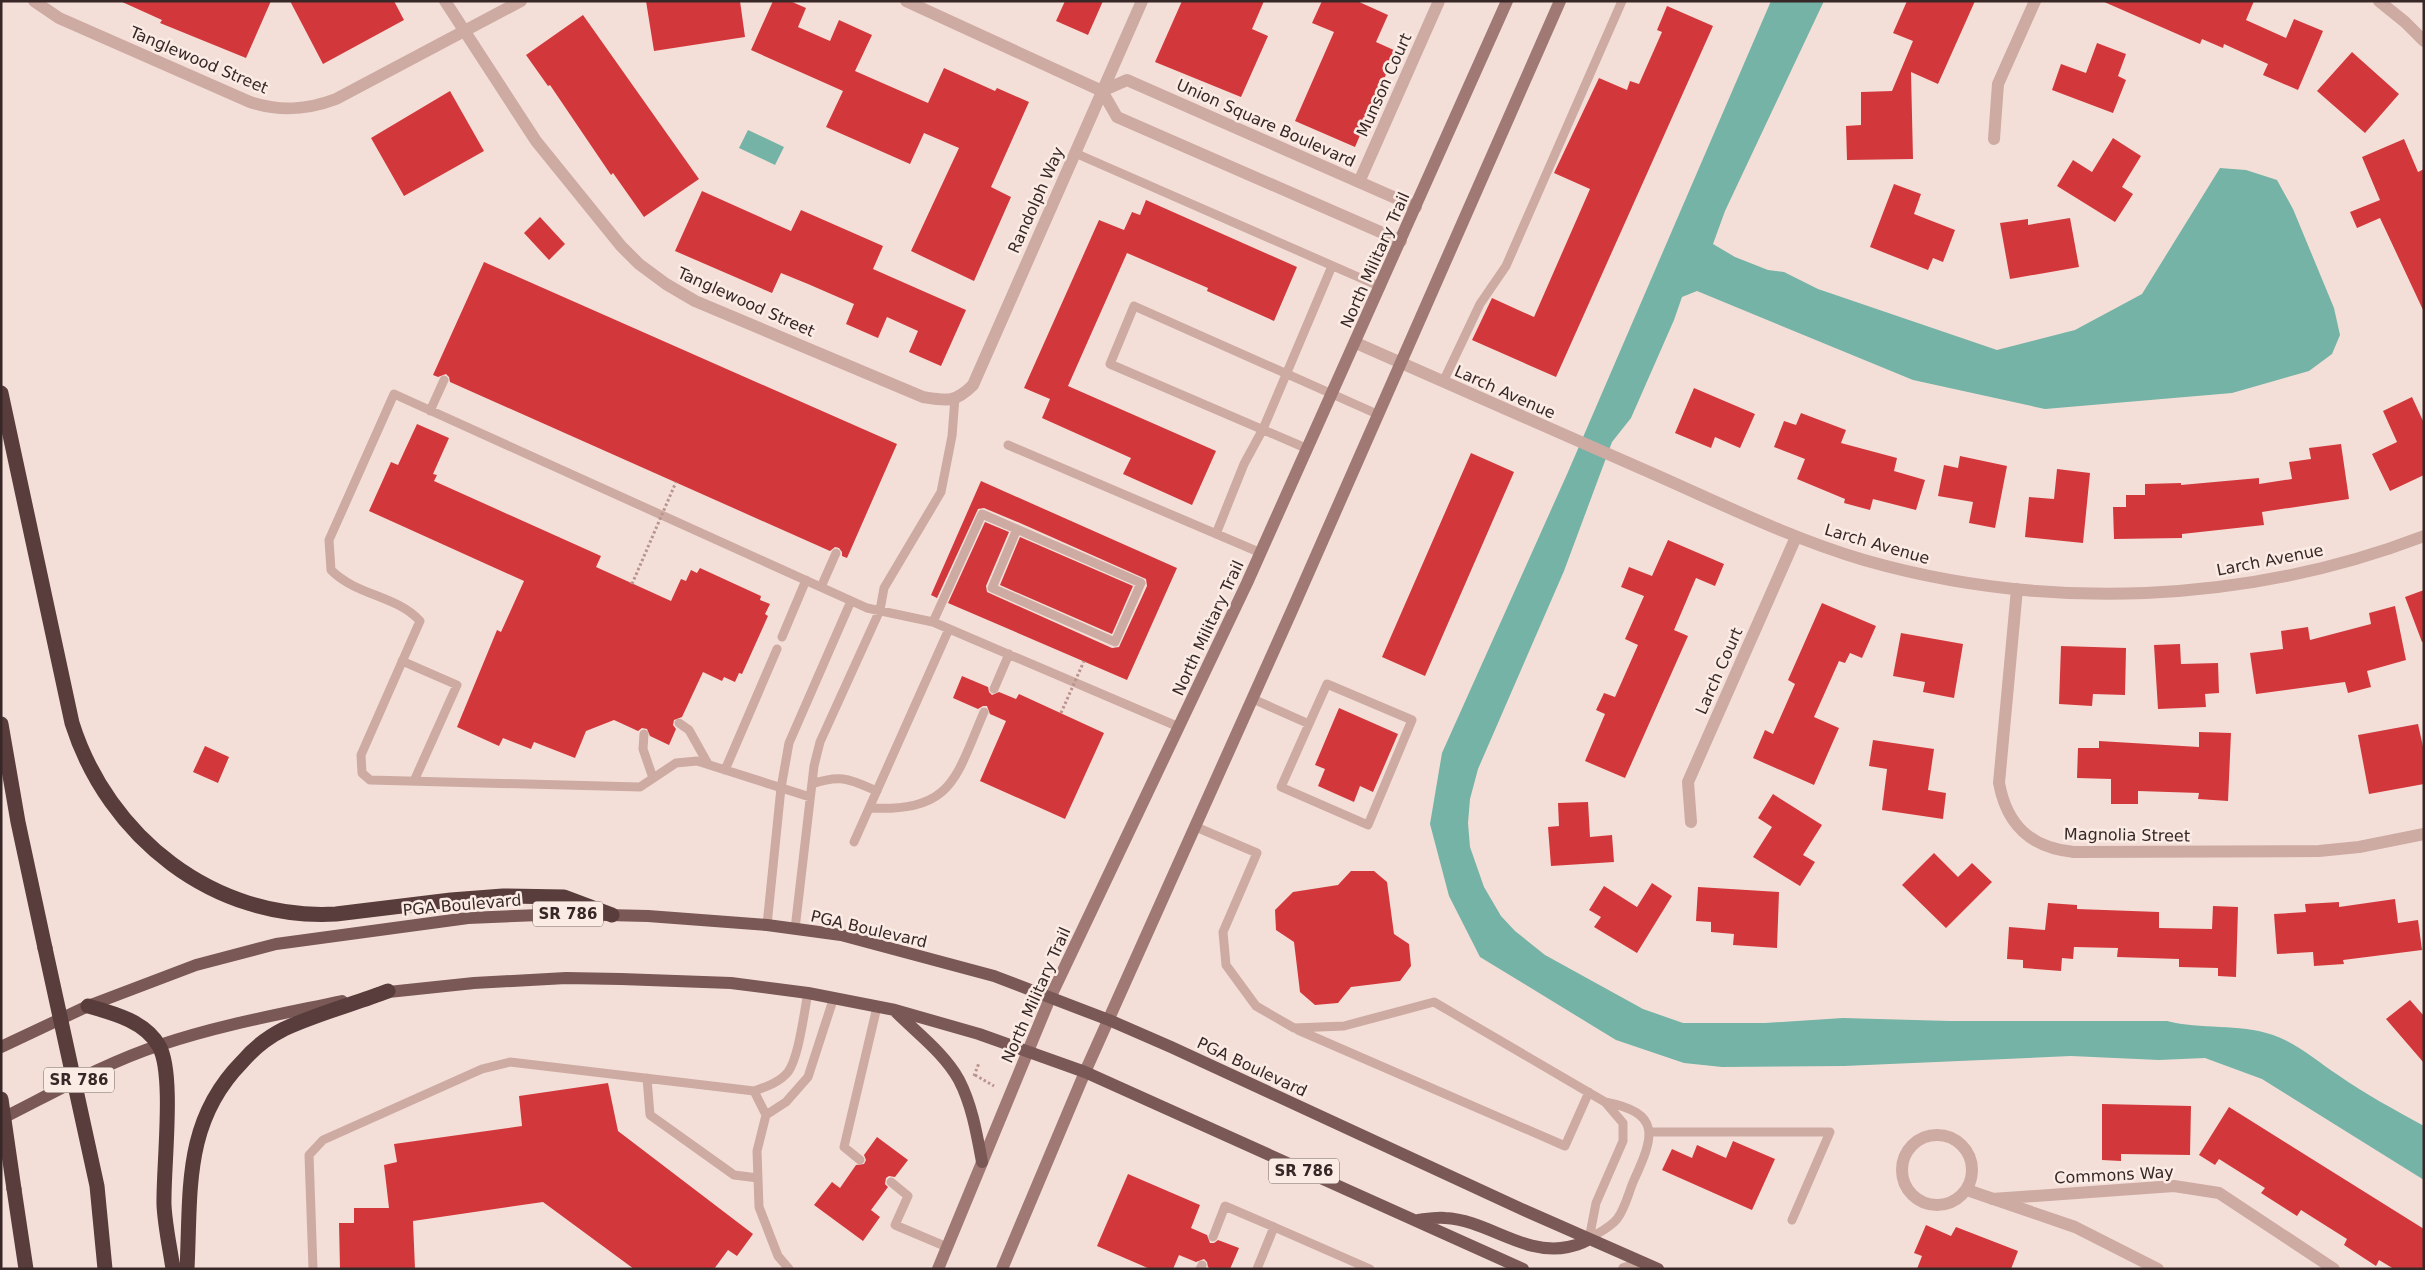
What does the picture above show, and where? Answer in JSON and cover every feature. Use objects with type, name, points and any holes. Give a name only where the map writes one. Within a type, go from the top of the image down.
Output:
[{"type":"highway","points":[[1,393],[67,703],[79,746],[88,766],[112,806],[144,841],[178,869],[205,886],[246,902],[283,912],[319,915],[336,914],[451,900],[503,896],[564,897],[612,915]]},
{"type":"highway","points":[[1,724],[18,822],[97,1186],[105,1269]]},
{"type":"highway","points":[[187,1269],[194,1152],[200,1125],[212,1101],[231,1072],[252,1051],[283,1030],[388,991]]},
{"type":"highway","points":[[88,1006],[139,1025],[159,1045],[164,1061],[167,1094],[164,1206],[174,1269]]},
{"type":"highway","points":[[1,1099],[26,1269]]},
{"type":"main road","name":"North Military Trail","points":[[938,1269],[1050,998],[1261,553],[1507,1]]},
{"type":"main road","points":[[1002,1269],[1084,1072],[1196,827],[1560,1]]},
{"type":"main road","name":"PGA Boulevard","points":[[1,1047],[88,1006],[196,965],[276,944],[468,918],[566,914],[612,915],[767,925],[841,935],[994,976],[1109,1020],[1658,1269]]},
{"type":"main road","name":"SR 786","points":[[1,1119],[110,1065],[159,1045],[218,1028],[388,991],[474,983],[566,978],[731,983],[834,997],[895,1010],[978,1034],[1084,1072],[1523,1269]]},
{"type":"main road","points":[[895,1010],[942,1058],[958,1079],[969,1104],[982,1162]]},
{"type":"main road","points":[[1415,1220],[1445,1218],[1489,1229],[1529,1246],[1556,1249],[1584,1244],[1589,1239]]},
{"type":"street","name":"Tanglewood Street","points":[[34,1],[59,18],[250,102],[278,109],[303,109],[336,100],[464,32]]},
{"type":"street","name":"Tanglewood Street","points":[[445,1],[536,141],[621,246],[652,274],[695,301],[923,397],[951,400]]},
{"type":"street","points":[[464,32],[521,1]]},
{"type":"street","points":[[906,1],[1102,91],[1117,117],[1401,241]]},
{"type":"street","name":"Randolph Way","points":[[951,400],[962,396],[972,385],[1142,1]]},
{"type":"street","name":"Munson Court","points":[[1359,182],[1439,1]]},
{"type":"street","points":[[1994,140],[1998,84],[2034,1]]},
{"type":"street","points":[[2379,1],[2405,22],[2424,41]]},
{"type":"street","name":"Union Square Boulevard","points":[[1102,91],[1127,80],[1416,207]]},
{"type":"street","name":"Larch Avenue","points":[[1356,343],[1796,537],[1864,560],[1928,576],[2017,590],[2090,594],[2156,593],[2221,587],[2286,576],[2350,561],[2424,536]]},
{"type":"street","name":"Larch Court","points":[[1691,822],[1688,782],[1796,537]]},
{"type":"street","name":"Magnolia Street","points":[[2017,590],[1999,783],[2001,798],[2014,823],[2024,834],[2044,846],[2074,852],[2319,851],[2367,846],[2424,834]]},
{"type":"street","points":[[1931,1135],[1944,1135],[1958,1140],[1967,1151],[1972,1164],[1972,1178],[1967,1190],[1957,1200],[1944,1205],[1930,1205],[1917,1199],[1907,1190],[1902,1176],[1902,1163],[1908,1150],[1918,1140],[1931,1135]]},
{"type":"street","name":"Commons Way","points":[[1992,1199],[2174,1186],[2219,1193],[2334,1269]]},
{"type":"street","name":"Commons Way","points":[[1967,1190],[2075,1227],[2158,1269]]},
{"type":"street","points":[[1624,1269],[1644,1263]]},
{"type":"lane","points":[[1443,382],[1480,304],[1506,266],[1622,1]]},
{"type":"lane","points":[[1075,153],[1381,287]]},
{"type":"lane","points":[[1216,534],[1244,464],[1263,429],[1332,266]]},
{"type":"lane","points":[[1308,449],[1110,364],[1134,306],[1377,414]]},
{"type":"lane","points":[[430,411],[444,380]]},
{"type":"lane","points":[[810,797],[697,761],[676,763],[640,788],[370,780],[362,773],[362,755],[420,621],[410,611],[343,582],[331,570],[329,540],[394,394],[851,601],[880,610],[933,622],[1179,728]]},
{"type":"lane","points":[[795,929],[810,797],[820,742],[880,610],[884,588],[941,492],[952,436],[951,400]]},
{"type":"lane","points":[[1008,445],[1261,553]]},
{"type":"lane","points":[[933,622],[982,514],[1017,529],[1141,583],[1115,642],[992,588],[1017,529]]},
{"type":"lane","points":[[821,587],[836,554]]},
{"type":"lane","points":[[782,637],[806,580]]},
{"type":"lane","points":[[767,925],[781,788],[789,744],[851,601]]},
{"type":"lane","points":[[854,842],[949,629]]},
{"type":"lane","points":[[725,770],[777,649]]},
{"type":"lane","points":[[994,690],[1009,654]]},
{"type":"lane","points":[[402,661],[458,685],[414,781]]},
{"type":"lane","points":[[1327,684],[1412,720],[1368,825],[1281,787],[1309,724],[1327,684]]},
{"type":"lane","points":[[1252,700],[1309,724]]},
{"type":"lane","points":[[869,808],[897,809],[919,805],[941,794],[958,772],[984,712]]},
{"type":"lane","points":[[679,723],[689,730],[708,764]]},
{"type":"lane","points":[[644,734],[642,749],[653,778]]},
{"type":"lane","points":[[812,784],[832,777],[851,780],[877,791]]},
{"type":"lane","points":[[1196,827],[1257,854],[1223,932],[1226,965],[1256,1006],[1294,1028],[1565,1146],[1589,1092]]},
{"type":"lane","points":[[313,1269],[309,1155],[323,1140],[482,1069],[510,1062],[754,1091],[772,1085],[788,1071],[797,1046],[808,993]]},
{"type":"lane","points":[[766,1115],[786,1102],[808,1077],[834,997]]},
{"type":"lane","points":[[1294,1028],[1344,1026],[1434,1002],[1605,1102],[1623,1123],[1623,1141],[1596,1203],[1589,1239]]},
{"type":"lane","points":[[860,1160],[844,1147],[877,1007]]},
{"type":"lane","points":[[647,1078],[650,1116],[734,1174],[758,1178]]},
{"type":"lane","points":[[754,1091],[766,1115],[757,1151],[759,1207],[778,1256],[789,1269]]},
{"type":"lane","points":[[1589,1239],[1617,1219],[1648,1148],[1650,1132],[1640,1114],[1628,1106],[1605,1102]]},
{"type":"lane","points":[[1650,1132],[1830,1132],[1792,1220]]},
{"type":"lane","points":[[891,1182],[908,1196],[894,1225],[947,1247]]},
{"type":"lane","points":[[1213,1238],[1225,1206],[1370,1269]]},
{"type":"lane","points":[[1257,1269],[1274,1227]]},
{"type":"path","points":[[632,584],[676,482]]},
{"type":"path","points":[[1061,713],[1084,661]]},
{"type":"path","points":[[974,1074],[994,1086]]},
{"type":"water","points":[[1771,1],[1824,1],[1725,211],[1713,244],[1735,257],[1768,270],[1784,272],[1818,289],[1997,350],[2075,330],[2142,294],[2220,168],[2246,170],[2277,180],[2293,209],[2334,308],[2340,335],[2332,354],[2309,371],[2232,393],[2045,409],[1913,380],[1697,291],[1682,297],[1674,320],[1631,418],[1612,442],[1564,571],[1478,769],[1470,799],[1468,823],[1470,847],[1484,887],[1501,916],[1515,931],[1545,955],[1643,1009],[1683,1023],[1765,1023],[1843,1018],[1950,1021],[2167,1021],[2180,1024],[2246,1029],[2273,1035],[2299,1047],[2359,1089],[2424,1126],[2424,1180],[2262,1079],[2205,1058],[2159,1060],[2071,1056],[1844,1066],[1722,1067],[1684,1063],[1616,1040],[1480,957],[1449,896],[1430,824],[1442,753],[1568,472]]},
{"type":"water","points":[[748,130],[784,147],[775,165],[739,148]]},
{"type":"building","points":[[120,1],[271,1],[246,58],[160,23],[162,20]]},
{"type":"building","points":[[290,1],[394,1],[404,20],[323,64]]},
{"type":"building","points":[[646,1],[740,1],[745,37],[654,51]]},
{"type":"building","points":[[773,1],[790,1],[806,8],[798,27],[830,41],[839,20],[872,35],[855,71],[928,103],[944,68],[995,91],[997,88],[1029,102],[991,187],[1011,197],[974,281],[911,251],[959,148],[924,133],[910,164],[826,127],[843,91],[751,50]]},
{"type":"building","points":[[1065,1],[1103,1],[1088,35],[1056,21]]},
{"type":"building","points":[[1182,1],[1264,1],[1252,29],[1268,36],[1241,97],[1155,62]]},
{"type":"building","points":[[1322,1],[1357,1],[1388,15],[1376,42],[1396,51],[1355,147],[1295,121],[1334,32],[1312,23]]},
{"type":"building","points":[[1907,1],[1975,1],[1938,84],[1911,72],[1913,159],[1847,160],[1846,126],[1861,125],[1861,92],[1892,91],[1913,41],[1893,33]]},
{"type":"building","points":[[2102,1],[2254,1],[2246,20],[2286,38],[2294,19],[2323,31],[2298,90],[2263,75],[2268,64],[2224,44],[2223,48],[2202,39],[2200,44]]},
{"type":"building","points":[[1667,6],[1713,26],[1556,377],[1472,340],[1492,298],[1534,317],[1590,189],[1554,173],[1599,78],[1627,90],[1630,81],[1639,84],[1662,32],[1657,30]]},
{"type":"building","points":[[583,15],[699,179],[644,217],[613,173],[611,175],[550,85],[548,86],[526,55]]},
{"type":"building","points":[[2097,43],[2126,54],[2118,76],[2126,80],[2113,113],[2052,90],[2061,64],[2086,73]]},
{"type":"building","points":[[2352,52],[2399,94],[2365,133],[2317,91]]},
{"type":"building","points":[[450,91],[484,151],[404,196],[371,138]]},
{"type":"building","points":[[2113,138],[2141,156],[2122,187],[2133,194],[2115,222],[2057,186],[2073,160],[2092,172]]},
{"type":"building","points":[[2404,139],[2418,172],[2424,169],[2424,312],[2380,218],[2357,228],[2350,212],[2380,200],[2362,157]]},
{"type":"building","points":[[1894,184],[1921,194],[1914,214],[1955,230],[1943,262],[1933,258],[1928,270],[1870,247]]},
{"type":"building","points":[[702,191],[791,231],[801,210],[883,246],[873,269],[966,310],[941,366],[909,352],[918,331],[887,317],[878,338],[846,324],[854,304],[808,284],[781,273],[772,293],[675,251]]},
{"type":"building","points":[[1146,200],[1297,267],[1274,321],[1207,291],[1208,288],[1127,253],[1068,386],[1216,451],[1192,505],[1123,474],[1131,458],[1042,418],[1050,399],[1024,388],[1099,220],[1124,230],[1132,212],[1140,215]]},
{"type":"building","points":[[540,217],[565,244],[549,260],[524,233]]},
{"type":"building","points":[[2070,218],[2079,267],[2010,279],[2000,223],[2028,219],[2028,225]]},
{"type":"building","points":[[484,262],[897,444],[847,558],[842,556],[839,548],[835,547],[830,551],[450,382],[446,374],[438,377],[433,375]]},
{"type":"building","points":[[1694,388],[1755,414],[1740,448],[1715,437],[1711,448],[1675,433]]},
{"type":"building","points":[[2412,397],[2424,423],[2424,475],[2390,491],[2372,454],[2397,442],[2383,411]]},
{"type":"building","points":[[1801,413],[1846,430],[1841,443],[1897,458],[1894,471],[1925,480],[1916,510],[1873,499],[1870,510],[1844,503],[1845,499],[1797,479],[1805,459],[1774,447],[1784,421],[1796,425]]},
{"type":"building","points":[[417,424],[449,438],[433,474],[437,475],[434,481],[601,556],[596,567],[671,601],[681,579],[686,581],[691,570],[697,573],[700,568],[761,596],[760,600],[770,604],[765,614],[768,616],[742,674],[739,673],[735,682],[724,677],[722,681],[703,672],[682,717],[674,720],[673,725],[676,729],[669,745],[650,736],[647,729],[642,728],[638,731],[614,720],[586,731],[575,758],[534,742],[531,749],[503,738],[499,746],[457,727],[497,630],[501,632],[524,581],[369,511],[391,462],[398,465]]},
{"type":"building","points":[[2341,444],[2349,499],[2262,512],[2264,525],[2182,534],[2182,538],[2114,539],[2113,507],[2126,507],[2126,495],[2145,495],[2145,484],[2181,483],[2181,485],[2259,478],[2259,484],[2292,479],[2289,462],[2311,459],[2309,448]]},
{"type":"building","points":[[1471,453],[1514,472],[1425,676],[1382,657]]},
{"type":"building","points":[[1960,456],[2007,466],[1995,528],[1969,523],[1973,502],[1938,496],[1944,465],[1958,468]]},
{"type":"building","points":[[2057,469],[2090,473],[2083,543],[2025,537],[2029,497],[2054,499]]},
{"type":"building","points":[[981,481],[1177,568],[1127,680],[948,603],[985,522],[1009,532],[986,586],[987,592],[1112,648],[1119,647],[1147,586],[1146,579],[1020,523],[984,508],[978,509],[937,598],[931,595]]},
{"type":"building","points":[[1020,537],[1133,586],[1112,634],[1000,585]]},
{"type":"building","points":[[1668,540],[1724,564],[1715,586],[1696,578],[1674,630],[1688,636],[1625,778],[1585,761],[1605,714],[1596,710],[1604,693],[1615,697],[1638,645],[1625,639],[1644,596],[1621,587],[1629,567],[1652,576]]},
{"type":"building","points":[[2424,590],[2424,642],[2422,642],[2405,597]]},
{"type":"building","points":[[1822,603],[1876,626],[1862,658],[1850,653],[1845,663],[1839,661],[1814,717],[1839,728],[1814,785],[1753,758],[1765,730],[1773,734],[1795,684],[1788,680]]},
{"type":"building","points":[[2395,606],[2406,660],[2367,671],[2371,687],[2348,693],[2345,682],[2256,694],[2250,653],[2283,649],[2281,631],[2308,627],[2310,640],[2371,624],[2369,613]]},
{"type":"building","points":[[1901,633],[1963,644],[1954,698],[1923,692],[1925,682],[1893,676]]},
{"type":"building","points":[[2180,644],[2181,664],[2218,663],[2219,693],[2205,694],[2206,707],[2158,709],[2154,645]]},
{"type":"building","points":[[2061,646],[2126,648],[2125,695],[2093,694],[2092,706],[2059,704]]},
{"type":"building","points":[[962,676],[988,687],[992,695],[999,692],[1016,699],[1019,694],[1104,733],[1065,819],[980,781],[1006,721],[990,714],[987,706],[978,709],[953,698]]},
{"type":"building","points":[[1339,708],[1398,734],[1373,792],[1360,786],[1354,802],[1318,786],[1325,769],[1315,765]]},
{"type":"building","points":[[2418,724],[2424,751],[2424,784],[2369,794],[2358,735]]},
{"type":"building","points":[[2199,732],[2231,733],[2228,801],[2198,799],[2199,793],[2138,791],[2138,804],[2111,804],[2111,779],[2077,778],[2078,748],[2099,748],[2099,741],[2199,747]]},
{"type":"building","points":[[1873,740],[1934,749],[1928,790],[1946,793],[1943,819],[1882,810],[1887,769],[1869,766]]},
{"type":"building","points":[[205,746],[229,757],[218,783],[193,772]]},
{"type":"building","points":[[1773,794],[1822,825],[1803,855],[1815,862],[1800,886],[1753,857],[1772,827],[1758,818]]},
{"type":"building","points":[[1588,802],[1590,837],[1612,835],[1614,862],[1551,866],[1548,827],[1559,826],[1558,803]]},
{"type":"building","points":[[1934,853],[1958,877],[1972,863],[1992,882],[1946,928],[1902,885]]},
{"type":"building","points":[[1351,871],[1374,871],[1387,882],[1394,934],[1409,944],[1411,966],[1400,981],[1351,987],[1338,1003],[1315,1005],[1300,992],[1294,942],[1276,930],[1275,910],[1293,892],[1338,885]]},
{"type":"building","points":[[1652,883],[1672,896],[1637,953],[1594,927],[1601,917],[1589,910],[1604,886],[1637,907]]},
{"type":"building","points":[[1698,887],[1779,892],[1777,948],[1733,945],[1734,934],[1711,932],[1711,922],[1696,921]]},
{"type":"building","points":[[2395,899],[2398,923],[2418,920],[2422,950],[2343,960],[2344,964],[2314,966],[2313,952],[2277,954],[2274,914],[2306,912],[2305,904],[2339,902],[2339,907]]},
{"type":"building","points":[[2048,903],[2077,905],[2077,909],[2159,912],[2159,928],[2212,929],[2213,906],[2238,907],[2236,977],[2218,976],[2218,968],[2179,967],[2179,959],[2117,957],[2118,948],[2074,947],[2073,959],[2062,958],[2061,971],[2023,968],[2023,960],[2007,959],[2009,927],[2045,930]]},
{"type":"building","points":[[2410,1000],[2424,1016],[2424,1063],[2386,1019]]},
{"type":"building","points":[[608,1083],[618,1131],[753,1234],[737,1256],[728,1250],[714,1269],[634,1269],[543,1202],[413,1221],[415,1269],[340,1269],[339,1223],[354,1223],[354,1208],[389,1208],[384,1165],[397,1162],[394,1144],[522,1126],[519,1096]]},
{"type":"building","points":[[2102,1104],[2191,1106],[2190,1155],[2121,1154],[2121,1161],[2102,1160]]},
{"type":"building","points":[[2229,1107],[2424,1229],[2424,1269],[2394,1269],[2379,1260],[2376,1266],[2344,1245],[2347,1239],[2301,1210],[2297,1216],[2261,1193],[2265,1188],[2219,1159],[2215,1165],[2199,1155]]},
{"type":"building","points":[[877,1137],[908,1160],[895,1177],[889,1176],[886,1178],[885,1184],[888,1187],[871,1210],[880,1217],[863,1241],[814,1205],[832,1182],[840,1188],[856,1165],[864,1164],[866,1160],[864,1155]]},
{"type":"building","points":[[1733,1141],[1775,1159],[1752,1210],[1662,1170],[1672,1149],[1692,1158],[1697,1145],[1726,1158]]},
{"type":"building","points":[[1128,1174],[1200,1205],[1191,1228],[1207,1235],[1210,1243],[1218,1240],[1239,1248],[1230,1269],[1211,1269],[1204,1259],[1196,1262],[1179,1255],[1173,1269],[1150,1269],[1097,1246]]},
{"type":"building","points":[[1926,1225],[1951,1236],[1956,1227],[2018,1251],[2011,1269],[1917,1269],[1922,1256],[1914,1253]]}]
